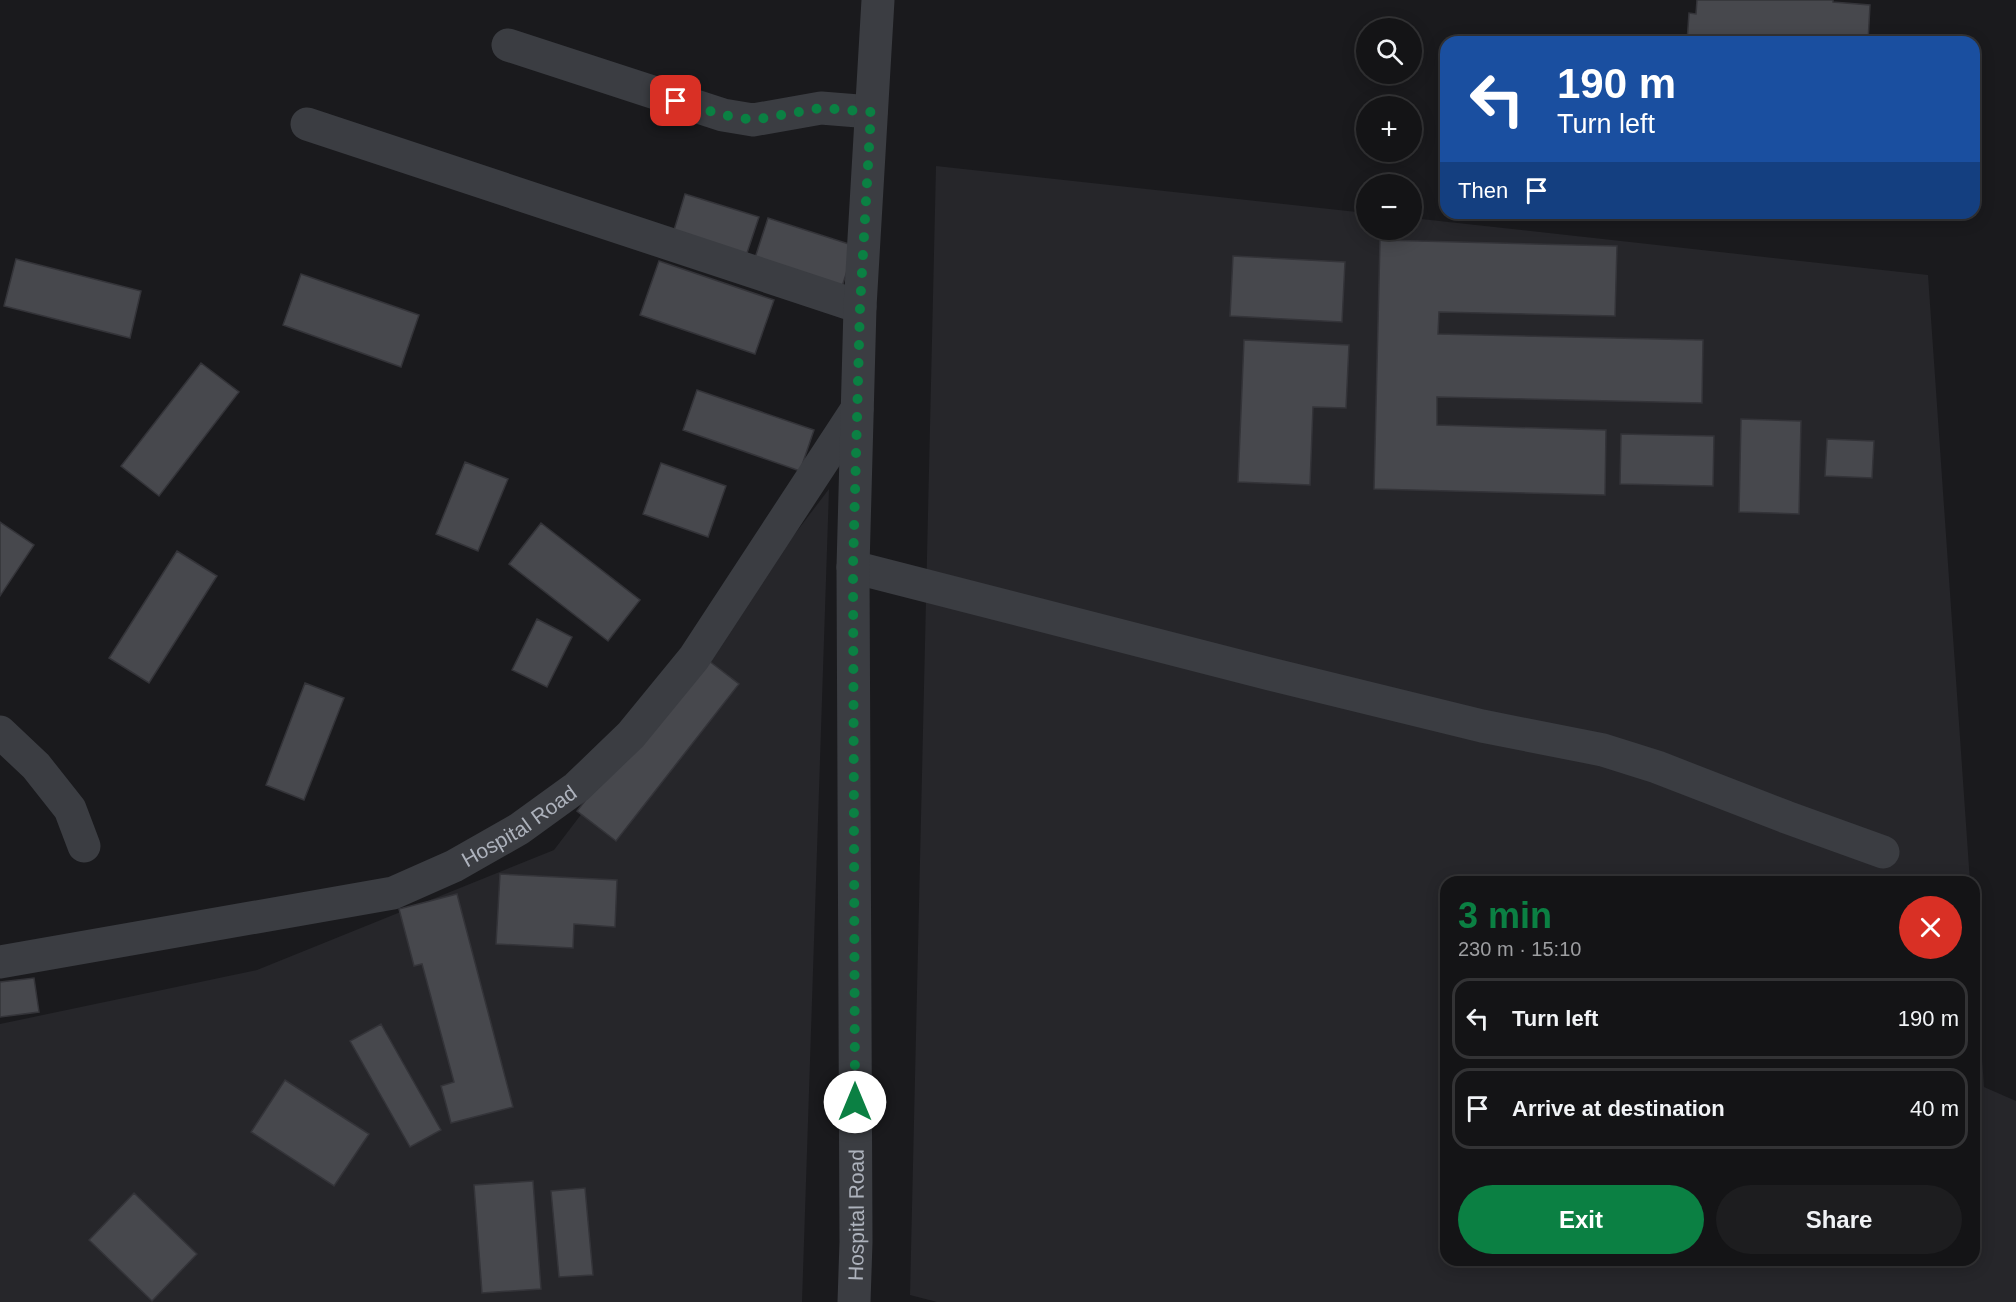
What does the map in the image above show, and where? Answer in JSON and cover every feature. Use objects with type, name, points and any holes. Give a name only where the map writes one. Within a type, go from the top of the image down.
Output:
[{"type":"street","name":"Hospital Road","points":[[854,1302],[856,1230],[853,567],[860,307],[878,0]]},
{"type":"street","points":[[508,45],[723,115],[753,120],[821,108],[871,112]]},
{"type":"street","points":[[307,124],[860,307]]},
{"type":"street","name":"Hospital Road","points":[[0,963],[393,893],[454,866],[519,829],[577,787],[631,735],[694,658],[857,409]]},
{"type":"street","points":[[853,567],[1270,675],[1471,724],[1603,750],[1657,767],[1786,818],[1883,852]]},
{"type":"street","points":[[0,732],[36,766],[70,809],[84,846]]},
{"type":"shaded area","points":[[936,166],[1356,212],[1356,240],[1422,240],[1422,219],[1928,275],[1970,876],[1440,876],[1440,1266],[1980,1266],[1980,1028],[1984,1087],[2016,1101],[2016,1302],[937,1302],[910,1295]]},
{"type":"shaded area","points":[[829,489],[802,1302],[0,1302],[0,1024],[257,970],[554,850]]},
{"type":"building","points":[[1697,0],[1833,0],[1833,2],[1870,5],[1868,36],[1687,36],[1689,13],[1696,14]]},
{"type":"building","points":[[685,194],[759,217],[744,262],[671,240]]},
{"type":"building","points":[[768,218],[855,246],[840,293],[753,264]]},
{"type":"building","points":[[1380,240],[1617,246],[1615,316],[1439,312],[1438,334],[1703,340],[1702,403],[1437,397],[1437,425],[1606,430],[1605,495],[1374,489]]},
{"type":"building","points":[[1233,256],[1345,262],[1342,322],[1230,316]]},
{"type":"building","points":[[16,259],[141,291],[130,338],[4,306]]},
{"type":"building","points":[[659,261],[774,300],[755,354],[640,315]]},
{"type":"building","points":[[301,274],[419,315],[401,367],[283,325]]},
{"type":"building","points":[[1244,340],[1349,345],[1346,408],[1313,407],[1310,485],[1238,482]]},
{"type":"building","points":[[201,363],[239,392],[159,496],[121,466]]},
{"type":"building","points":[[697,390],[814,430],[800,471],[683,430]]},
{"type":"building","points":[[1741,419],[1801,421],[1799,514],[1739,512]]},
{"type":"building","points":[[1621,434],[1714,436],[1713,486],[1620,484]]},
{"type":"building","points":[[1827,439],[1874,441],[1872,478],[1825,476]]},
{"type":"building","points":[[465,462],[508,479],[478,551],[436,534]]},
{"type":"building","points":[[661,463],[726,486],[708,537],[643,514]]},
{"type":"building","points":[[0,522],[34,545],[0,596]]},
{"type":"building","points":[[541,523],[640,600],[608,641],[509,564]]},
{"type":"building","points":[[177,551],[217,576],[149,683],[109,658]]},
{"type":"building","points":[[537,619],[572,637],[547,687],[512,670]]},
{"type":"building","points":[[700,654],[739,684],[616,841],[577,811]]},
{"type":"building","points":[[305,683],[344,698],[304,800],[266,785]]},
{"type":"building","points":[[500,874],[617,880],[615,927],[574,924],[573,948],[496,944]]},
{"type":"building","points":[[457,894],[513,1107],[451,1123],[441,1086],[454,1082],[422,964],[414,966],[399,909]]},
{"type":"building","points":[[34,978],[39,1012],[0,1017],[0,982]]},
{"type":"building","points":[[381,1024],[441,1130],[410,1147],[350,1041]]},
{"type":"building","points":[[285,1080],[369,1134],[334,1186],[251,1132]]},
{"type":"building","points":[[533,1181],[541,1289],[482,1293],[474,1185]]},
{"type":"building","points":[[585,1188],[593,1275],[559,1277],[551,1191]]},
{"type":"building","points":[[134,1193],[197,1254],[152,1301],[89,1240]]},
{"type":"route","points":[[676,101],[723,115],[753,120],[821,108],[871,112],[860,307],[853,567],[855,1102]]}]
